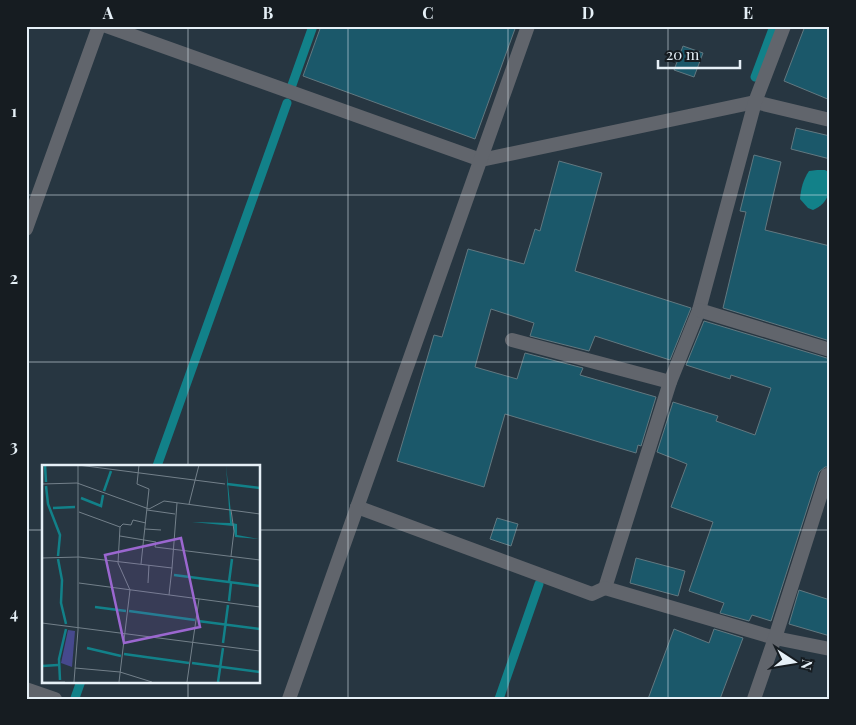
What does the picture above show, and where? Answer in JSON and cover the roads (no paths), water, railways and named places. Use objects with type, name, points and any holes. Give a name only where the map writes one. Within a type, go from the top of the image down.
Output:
[{"type":"street","points":[[26,229],[99,26]]},
{"type":"street","points":[[106,26],[481,160],[755,102],[830,120]]},
{"type":"street","points":[[289,699],[528,26]]},
{"type":"street","points":[[605,588],[670,382],[699,310],[755,102],[784,26]]},
{"type":"street","points":[[699,310],[830,350]]},
{"type":"street","points":[[512,340],[670,382]]},
{"type":"street","points":[[754,699],[827,475],[830,476]]},
{"type":"street","points":[[357,507],[592,594],[605,588],[775,638],[830,649]]},
{"type":"street","points":[[26,689],[55,699]]},
{"type":"water","points":[[825,170],[830,173],[830,185],[828,195],[823,204],[813,210],[808,208],[800,199],[807,174],[809,171]]},
{"type":"waterway","points":[[292,85],[313,26]]},
{"type":"waterway","points":[[755,77],[774,26]]},
{"type":"waterway","points":[[157,465],[287,103]]},
{"type":"waterway","points":[[499,699],[539,584]]},
{"type":"waterway","points":[[75,698],[81,682]]}]
